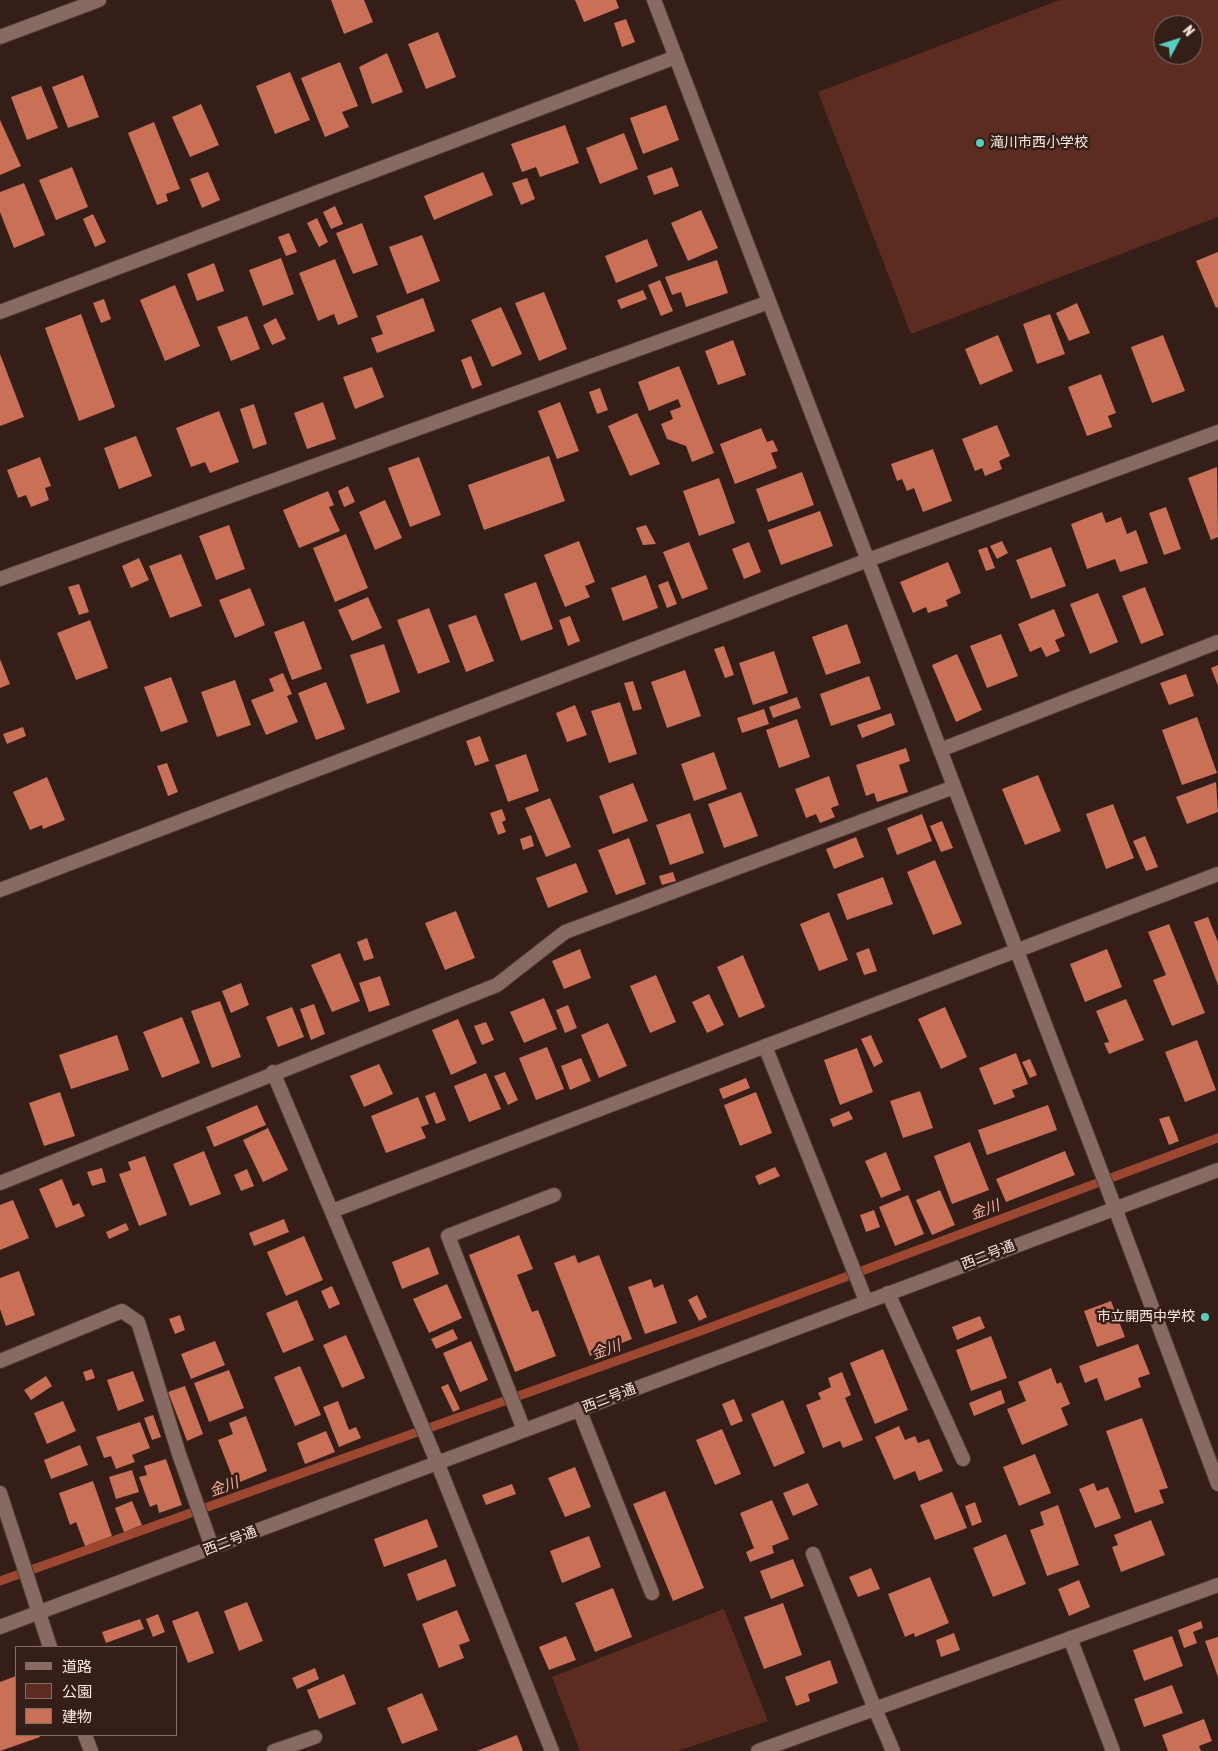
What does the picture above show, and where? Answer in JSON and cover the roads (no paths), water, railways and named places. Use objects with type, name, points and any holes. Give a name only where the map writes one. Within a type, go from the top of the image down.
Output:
[{"type":"street","points":[[0,37],[99,0]]},
{"type":"street","points":[[654,0],[1115,1208],[1218,1484]]},
{"type":"street","points":[[0,312],[676,57]]},
{"type":"street","points":[[0,579],[770,302]]},
{"type":"street","points":[[0,890],[868,560],[1218,432]]},
{"type":"street","points":[[940,750],[1218,642]]},
{"type":"street","points":[[0,1183],[274,1072],[497,985],[565,932],[954,788]]},
{"type":"street","points":[[332,1211],[1218,874]]},
{"type":"street","points":[[765,1046],[866,1301]]},
{"type":"street","points":[[274,1072],[437,1462],[552,1751]]},
{"type":"street","name":"西二号通","points":[[0,1627],[1218,1170]]},
{"type":"street","points":[[524,1430],[448,1236],[554,1195]]},
{"type":"street","points":[[888,1293],[963,1460]]},
{"type":"street","points":[[0,1361],[122,1311],[138,1322],[179,1454],[212,1547]]},
{"type":"street","points":[[579,1409],[652,1593]]},
{"type":"street","points":[[0,1493],[37,1613],[50,1646]]},
{"type":"street","points":[[812,1554],[893,1751]]},
{"type":"street","points":[[758,1751],[1218,1584]]},
{"type":"street","points":[[1070,1638],[1114,1751]]},
{"type":"street","points":[[85,1736],[91,1751]]},
{"type":"street","points":[[274,1751],[315,1737]]},
{"type":"waterway","name":"金川","points":[[0,1581],[706,1329],[1218,1138]]},
{"type":"place","name":"滝川市西小学校","points":[[980,143]]},
{"type":"place","name":"市立開西中学校","points":[[1205,1317]]}]
